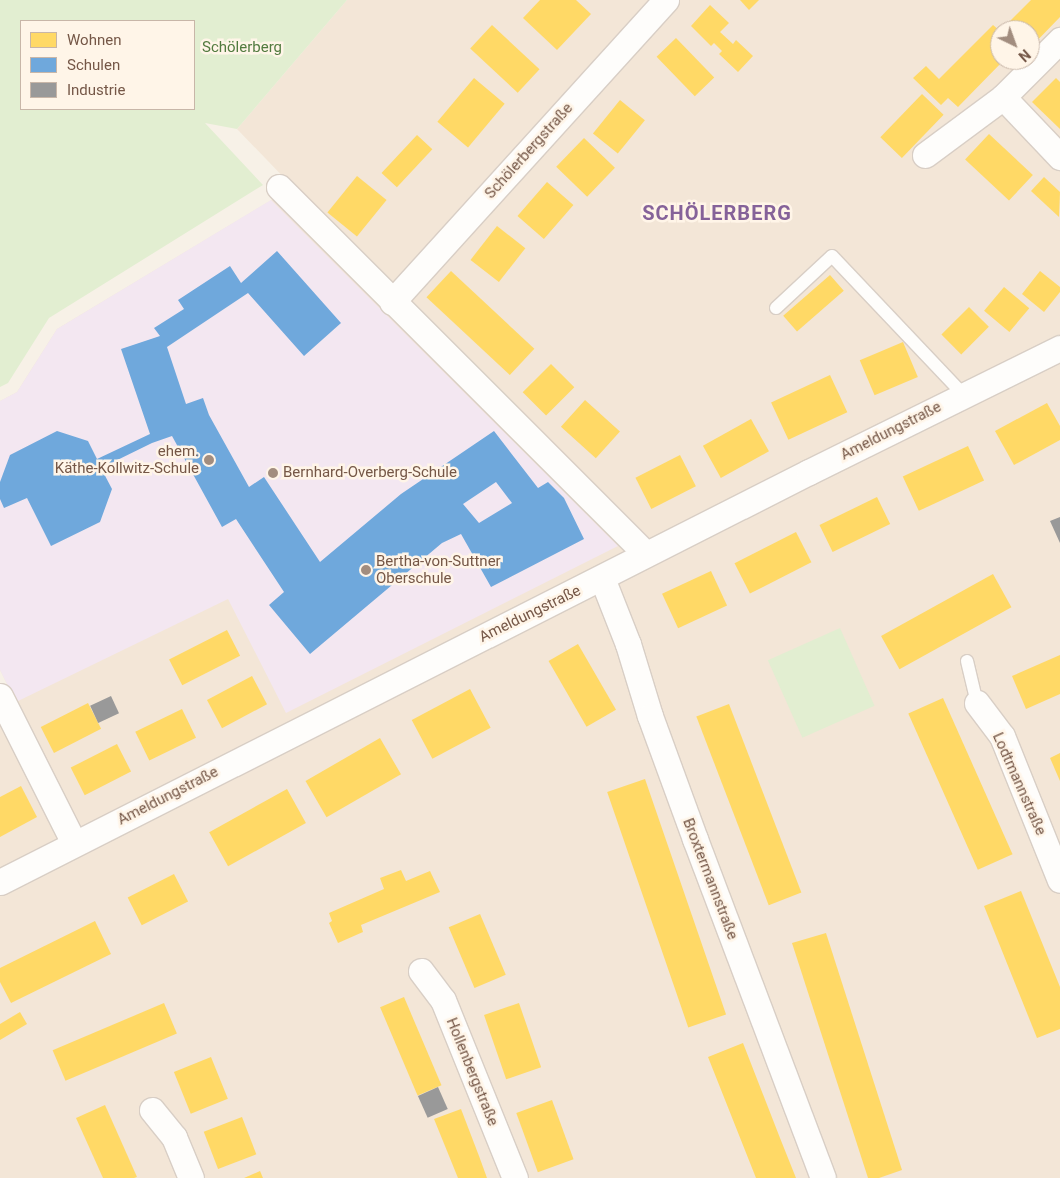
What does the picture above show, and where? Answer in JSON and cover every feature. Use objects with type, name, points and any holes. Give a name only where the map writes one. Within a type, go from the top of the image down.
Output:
[{"type":"street","name":"Schölerbergstraße","points":[[392,302],[666,0]]},
{"type":"street","points":[[925,155],[1002,97],[1060,40]]},
{"type":"street","points":[[1002,97],[1060,158]]},
{"type":"street","points":[[279,187],[646,554]]},
{"type":"street","name":"Ameldungstraße","points":[[0,882],[646,554],[1060,348]]},
{"type":"street","name":"Broxtermannstraße","points":[[602,578],[628,644],[650,716],[692,831],[823,1178]]},
{"type":"street","points":[[0,696],[74,843]]},
{"type":"street","name":"Lodtmannstraße","points":[[976,703],[1002,736],[1060,880]]},
{"type":"street","name":"Hollenbergstraße","points":[[421,971],[443,1000],[515,1178]]},
{"type":"street","points":[[152,1110],[174,1138],[191,1178]]},
{"type":"lane","points":[[776,308],[832,256],[964,395]]},
{"type":"lane","name":"Lodtmannstraße","points":[[967,661],[976,703]]},
{"type":"shaded area","points":[[347,0],[1060,0],[1060,1178],[0,1178],[0,710],[16,702],[0,670],[0,401],[17,392],[57,329],[293,187],[237,129]]},
{"type":"shaded area","name":"Bernhard-Overberg-Schule","points":[[271,200],[618,546],[286,713],[228,599],[16,702],[0,670],[0,401],[17,392],[57,329]]},
{"type":"green space","name":"Schölerberg","points":[[0,0],[347,0],[237,129],[205,123],[263,185],[49,318],[8,383],[0,387]]},
{"type":"green space","points":[[840,628],[875,706],[802,738],[768,660]]},
{"type":"building: Wohnen","points":[[540,0],[576,0],[591,14],[557,50],[523,18]]},
{"type":"building: Wohnen","points":[[740,0],[759,0],[749,10]]},
{"type":"building: Wohnen","points":[[1031,0],[1060,0],[1060,17],[1040,38],[1040,20],[1011,20]]},
{"type":"building: Wohnen","points":[[710,5],[729,23],[720,32],[733,44],[736,40],[753,56],[738,72],[719,54],[722,51],[714,43],[711,46],[691,26]]},
{"type":"building: Wohnen","points":[[492,25],[540,69],[518,93],[470,48]]},
{"type":"building: Wohnen","points":[[990,28],[990,70],[994,70],[958,107],[948,98],[941,105],[913,78],[926,66],[939,79]]},
{"type":"building: Wohnen","points":[[676,38],[714,78],[695,96],[657,57]]},
{"type":"building: Wohnen","points":[[474,78],[505,104],[468,147],[437,122]]},
{"type":"building: Wohnen","points":[[1056,78],[1060,82],[1060,129],[1032,102]]},
{"type":"building: Wohnen","points":[[922,94],[944,115],[902,158],[880,137]]},
{"type":"building: Wohnen","points":[[620,100],[645,120],[618,154],[593,133]]},
{"type":"building: Wohnen","points":[[989,134],[1033,175],[1009,201],[965,160]]},
{"type":"building: Wohnen","points":[[417,135],[432,149],[397,187],[382,173]]},
{"type":"building: Wohnen","points":[[584,138],[615,168],[587,197],[556,167]]},
{"type":"building: Wohnen","points":[[357,176],[387,200],[357,236],[327,213]]},
{"type":"building: Wohnen","points":[[1044,177],[1060,192],[1059,217],[1031,191]]},
{"type":"building: Wohnen","points":[[547,182],[573,205],[544,239],[517,216]]},
{"type":"building: Wohnen","points":[[497,226],[525,248],[499,282],[471,260]]},
{"type":"building: Wohnen","points":[[451,271],[534,349],[510,375],[426,297]]},
{"type":"building: Wohnen","points":[[1040,271],[1060,287],[1060,292],[1044,312],[1022,294]]},
{"type":"building: Wohnen","points":[[830,275],[844,291],[797,332],[783,316]]},
{"type":"building: Wohnen","points":[[1004,287],[1029,308],[1009,332],[984,311]]},
{"type":"building: Wohnen","points":[[969,307],[989,327],[961,354],[941,335]]},
{"type":"building: Wohnen","points":[[903,342],[918,377],[875,395],[860,360]]},
{"type":"building: Wohnen","points":[[551,364],[574,387],[546,416],[523,392]]},
{"type":"building: Wohnen","points":[[830,375],[847,412],[788,440],[771,402]]},
{"type":"building: Wohnen","points":[[585,400],[620,431],[596,458],[561,427]]},
{"type":"building: Wohnen","points":[[1047,403],[1060,426],[1060,440],[1014,465],[995,431]]},
{"type":"building: Wohnen","points":[[751,419],[769,451],[721,478],[703,446]]},
{"type":"building: Wohnen","points":[[968,446],[984,480],[919,511],[903,476]]},
{"type":"building: Wohnen","points":[[680,455],[696,486],[651,509],[635,478]]},
{"type":"building: Wohnen","points":[[877,497],[890,524],[833,552],[819,525]]},
{"type":"building: Wohnen","points":[[796,532],[811,562],[750,594],[735,563]]},
{"type":"building: Wohnen","points":[[711,571],[727,605],[678,628],[662,594]]},
{"type":"building: Wohnen","points":[[993,574],[1011,607],[899,669],[881,636]]},
{"type":"building: Wohnen","points":[[227,630],[240,656],[182,685],[169,660]]},
{"type":"building: Wohnen","points":[[578,644],[616,710],[587,727],[549,661]]},
{"type":"building: Wohnen","points":[[1060,655],[1060,694],[1026,709],[1012,676]]},
{"type":"building: Wohnen","points":[[252,676],[267,704],[222,728],[207,700]]},
{"type":"building: Wohnen","points":[[470,689],[491,728],[432,759],[412,720]]},
{"type":"building: Wohnen","points":[[943,698],[1013,854],[978,870],[908,713]]},
{"type":"building: Wohnen","points":[[88,703],[101,729],[54,753],[41,727]]},
{"type":"building: Wohnen","points":[[729,704],[801,893],[769,905],[696,717]]},
{"type":"building: Wohnen","points":[[182,709],[196,738],[149,761],[135,732]]},
{"type":"building: Wohnen","points":[[380,738],[401,774],[327,817],[306,781]]},
{"type":"building: Wohnen","points":[[117,744],[131,772],[85,795],[71,768]]},
{"type":"building: Wohnen","points":[[1060,753],[1060,781],[1050,758]]},
{"type":"building: Wohnen","points":[[645,779],[726,1014],[688,1027],[607,792]]},
{"type":"building: Wohnen","points":[[21,786],[37,817],[0,837],[0,797]]},
{"type":"building: Wohnen","points":[[287,789],[306,823],[228,866],[209,832]]},
{"type":"building: Wohnen","points":[[401,870],[406,881],[430,871],[440,892],[361,925],[363,932],[338,943],[329,923],[332,921],[329,913],[384,889],[380,878]]},
{"type":"building: Wohnen","points":[[174,874],[188,902],[142,925],[128,898]]},
{"type":"building: Wohnen","points":[[1021,891],[1060,987],[1060,1029],[1037,1038],[984,906]]},
{"type":"building: Wohnen","points":[[480,914],[506,975],[474,988],[449,927]]},
{"type":"building: Wohnen","points":[[95,921],[111,954],[11,1003],[0,982],[0,968]]},
{"type":"building: Wohnen","points":[[826,933],[902,1170],[879,1178],[868,1178],[792,943]]},
{"type":"building: Wohnen","points":[[404,997],[442,1085],[418,1096],[380,1007]]},
{"type":"building: Wohnen","points":[[164,1003],[177,1033],[66,1081],[53,1050]]},
{"type":"building: Wohnen","points":[[519,1003],[541,1067],[506,1079],[484,1015]]},
{"type":"building: Wohnen","points":[[20,1012],[27,1024],[0,1040],[0,1024]]},
{"type":"building: Wohnen","points":[[743,1043],[796,1178],[756,1178],[708,1057]]},
{"type":"building: Wohnen","points":[[211,1057],[228,1099],[191,1114],[174,1072]]},
{"type":"building: Wohnen","points":[[552,1100],[574,1159],[538,1172],[516,1113]]},
{"type":"building: Wohnen","points":[[105,1105],[137,1177],[103,1178],[76,1118]]},
{"type":"building: Wohnen","points":[[461,1109],[487,1178],[458,1178],[434,1119]]},
{"type":"building: Wohnen","points":[[242,1117],[256,1154],[218,1169],[204,1132]]},
{"type":"building: Wohnen","points":[[260,1171],[263,1178],[244,1178]]},
{"type":"building: Schulen","points":[[277,251],[341,323],[304,356],[248,293],[167,347],[186,404],[203,398],[209,415],[249,487],[264,477],[320,562],[401,494],[494,431],[538,488],[548,482],[564,498],[584,539],[491,587],[461,534],[442,543],[310,654],[269,605],[284,592],[236,519],[222,527],[172,436],[152,443],[101,468],[112,489],[100,522],[51,546],[27,498],[4,508],[0,499],[0,482],[10,455],[57,431],[88,441],[97,459],[150,434],[121,349],[160,336],[154,328],[184,309],[178,300],[230,266],[241,283]],"holes":[[[496,482],[512,503],[479,523],[463,504]]]},
{"type":"building: Industrie","points":[[1060,517],[1060,543],[1050,521]]},
{"type":"building: Industrie","points":[[111,696],[119,713],[98,723],[90,706]]},
{"type":"building: Industrie","points":[[438,1087],[448,1109],[428,1118],[418,1096]]},
{"type":"place","name":"ehem. Käthe-Kollwitz-Schule","points":[[209,460]]},
{"type":"place","name":"Bernhard-Overberg-Schule","points":[[273,473]]},
{"type":"place","name":"Bertha-von-Suttner Oberschule","points":[[366,570]]},
{"type":"district","name":"SCHÖLERBERG","points":[[717,213]]}]
